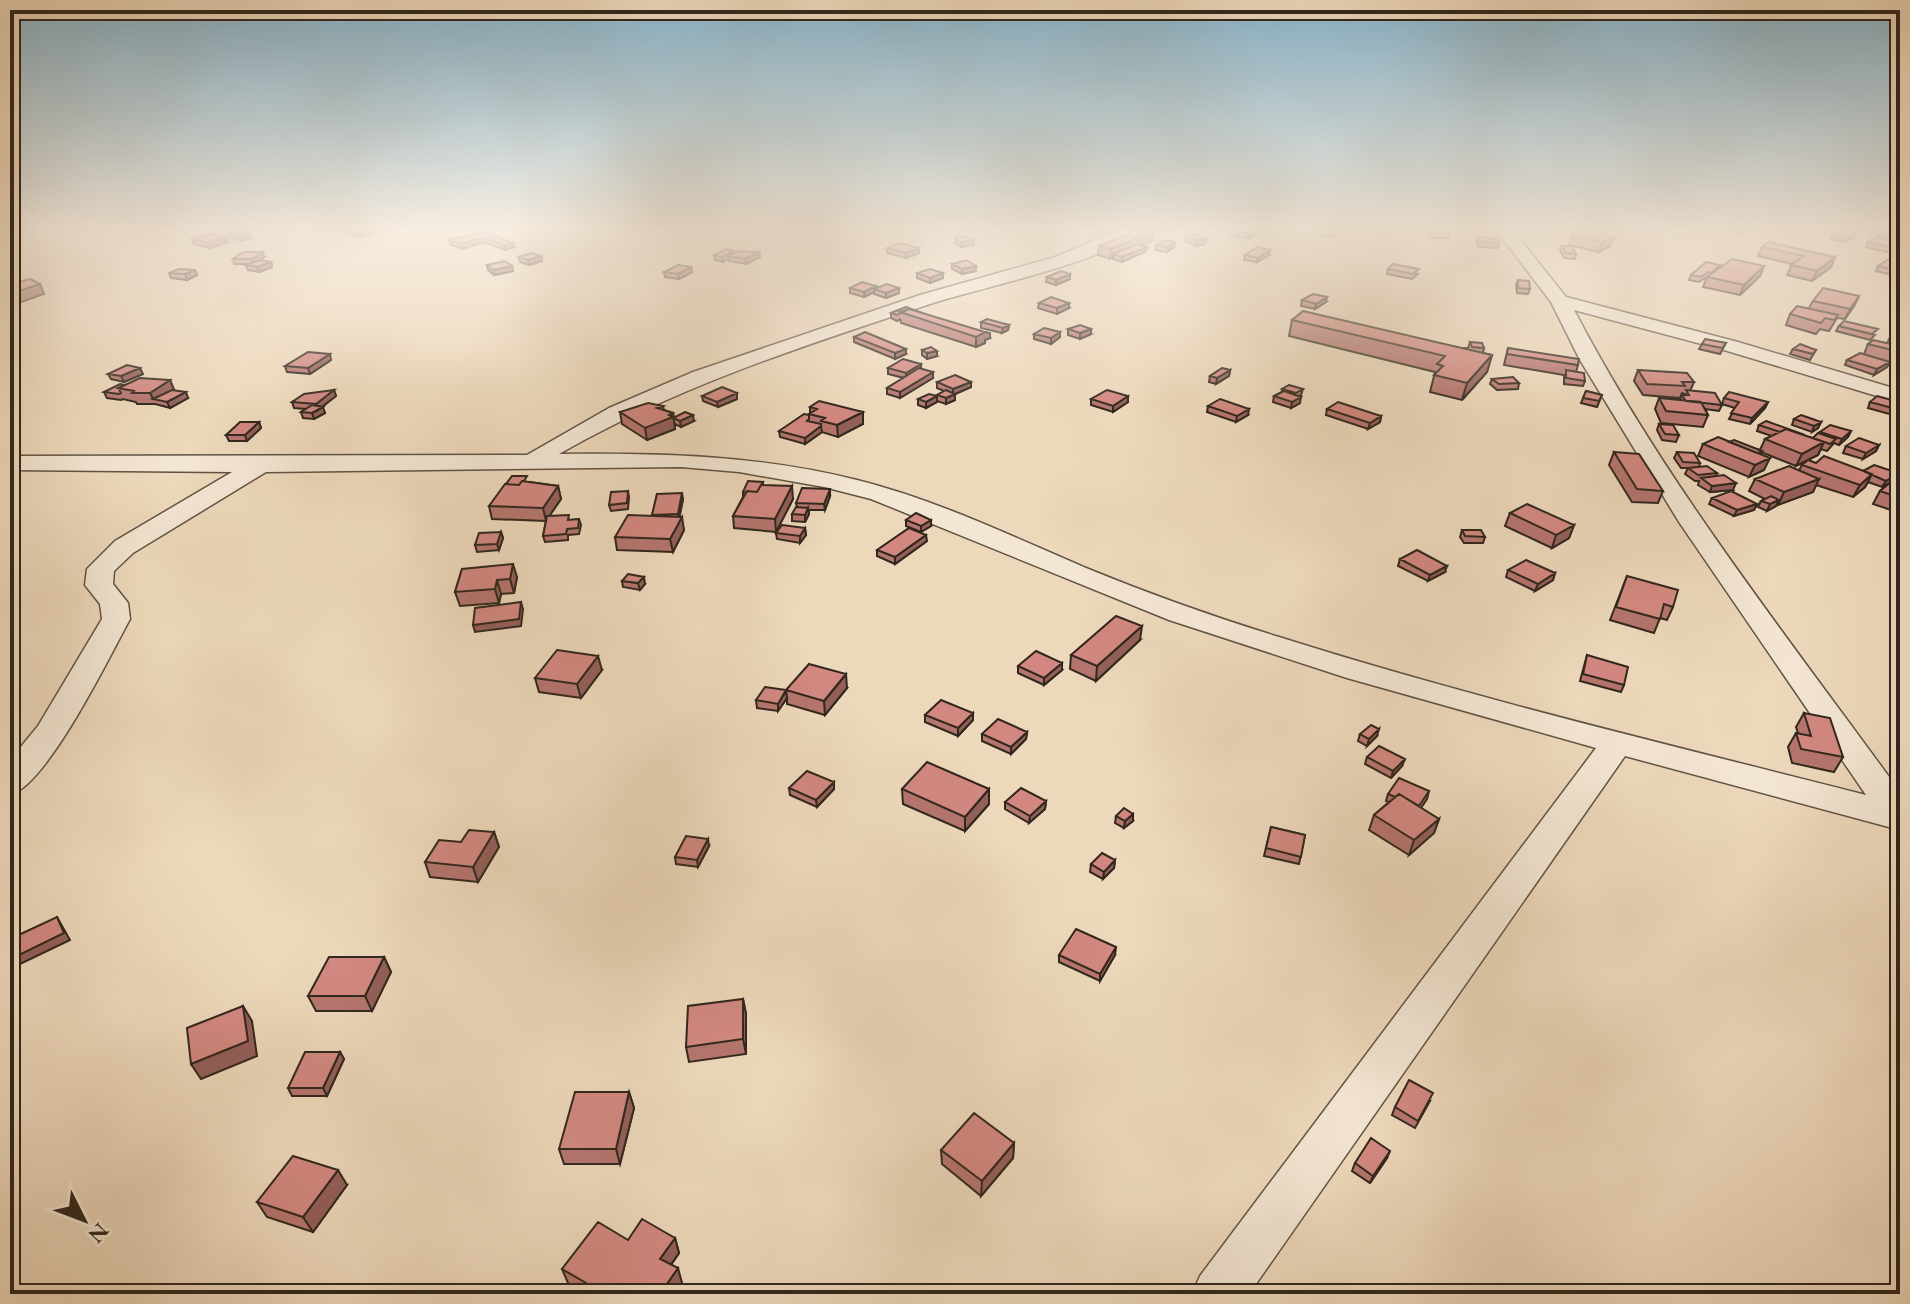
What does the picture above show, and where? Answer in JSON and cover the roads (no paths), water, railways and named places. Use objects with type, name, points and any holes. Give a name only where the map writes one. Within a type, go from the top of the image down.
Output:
[{"type":"street","points":[[533,460],[627,407],[927,298],[965,288]]},
{"type":"street","points":[[1550,288],[1560,301],[1590,360],[1692,522],[1899,817]]},
{"type":"street","points":[[1560,301],[1731,346],[1900,397]]},
{"type":"street","points":[[10,463],[260,465],[681,460],[747,464],[804,473],[904,502],[1177,613],[1616,745],[1899,817]]},
{"type":"street","points":[[10,783],[51,732],[116,619],[114,603],[99,585],[101,569],[124,547],[260,465]]},
{"type":"street","points":[[1218,1294],[1616,745]]}]
